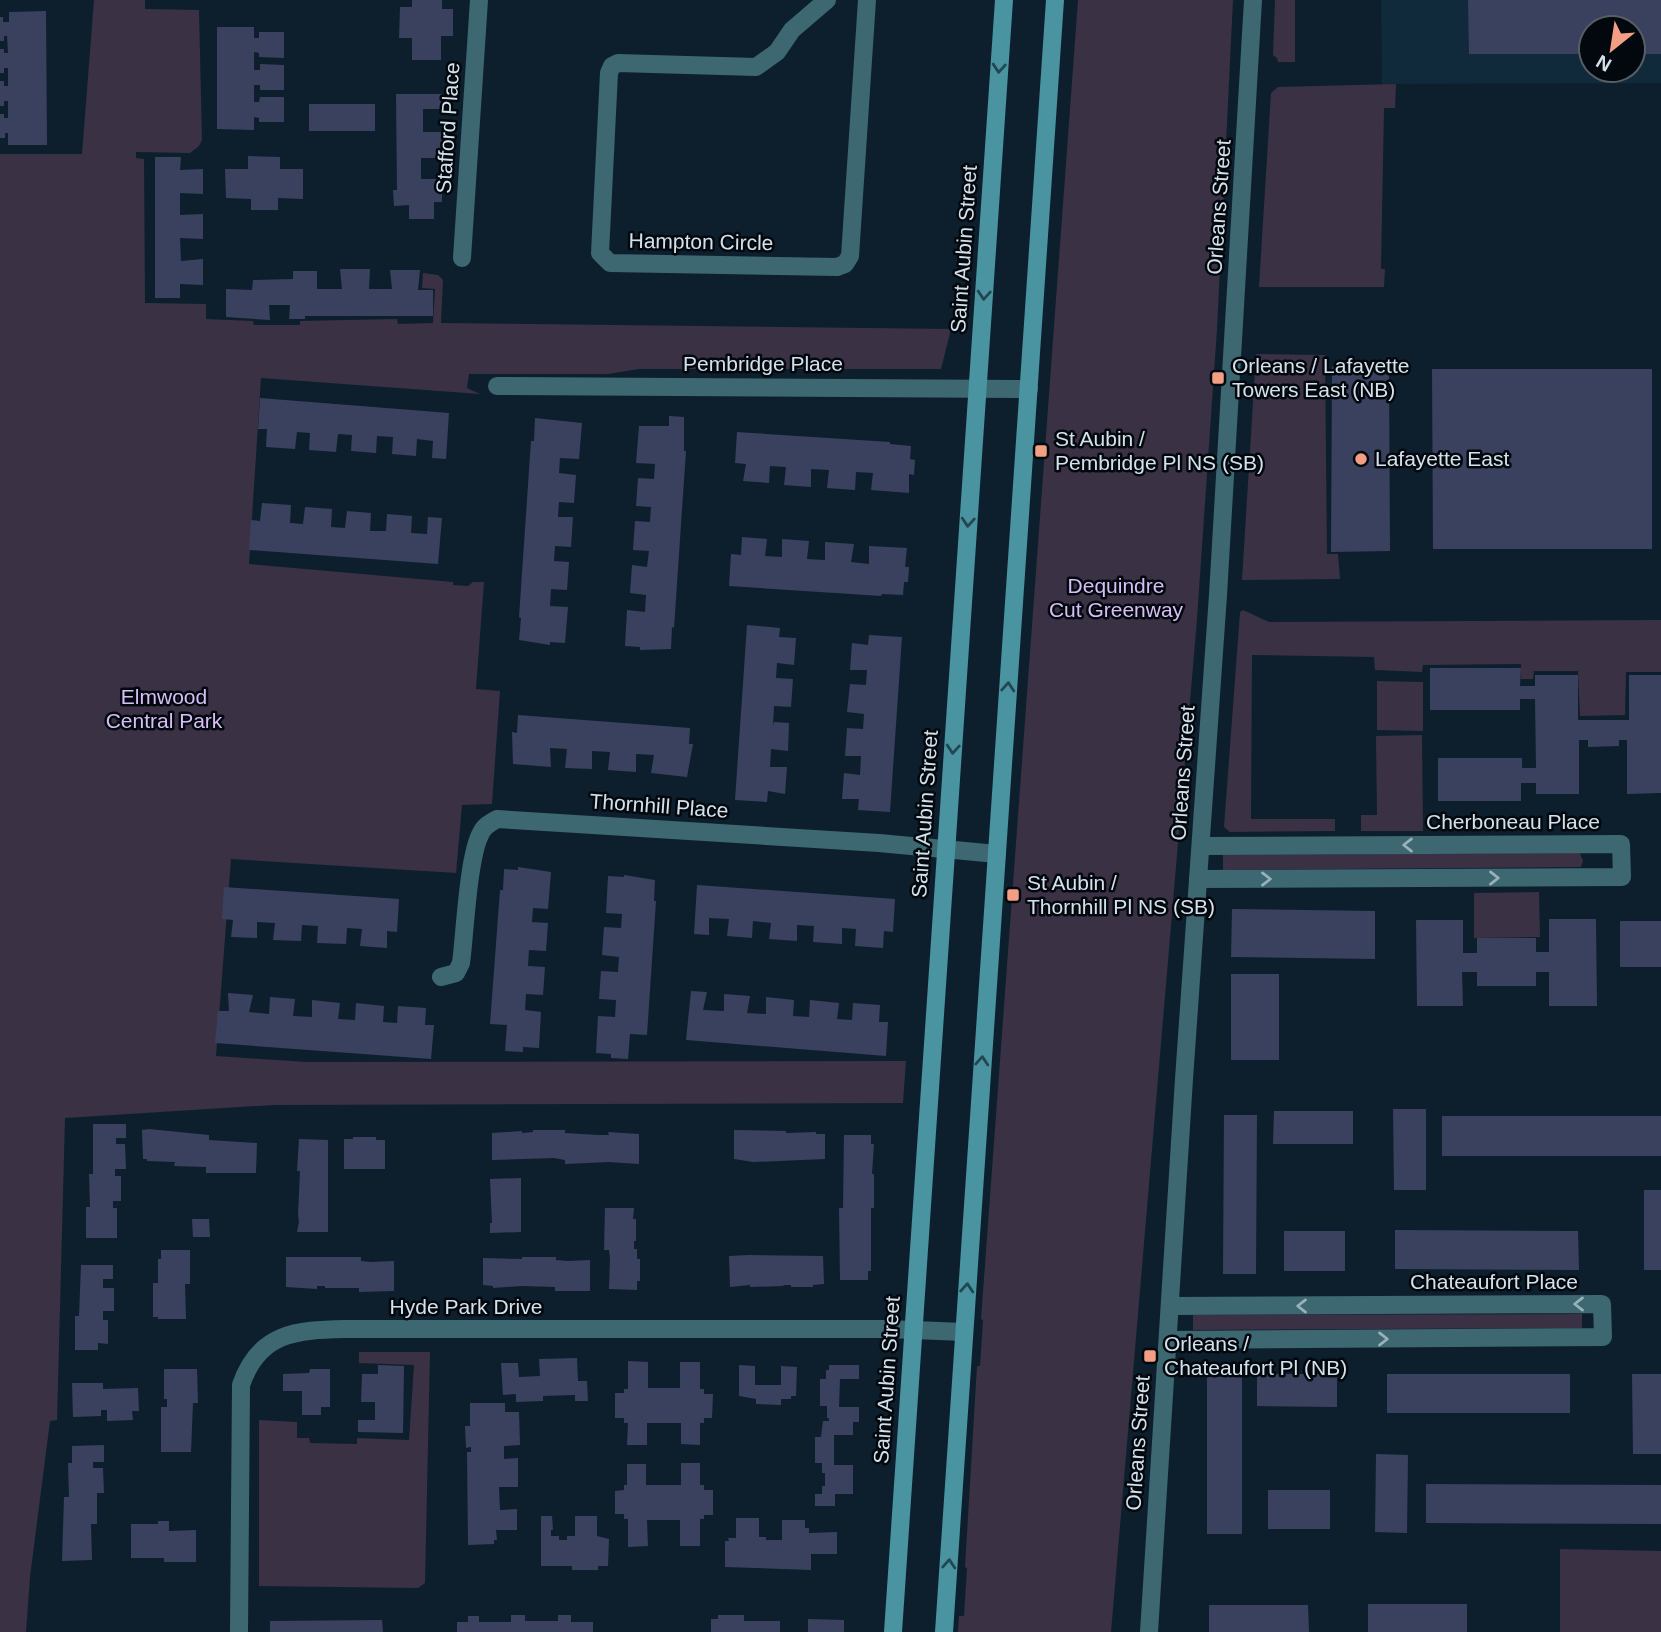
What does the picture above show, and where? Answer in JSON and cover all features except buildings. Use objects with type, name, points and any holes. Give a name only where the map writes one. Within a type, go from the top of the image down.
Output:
[{"type":"main road","name":"Saint Aubin Street","points":[[893,1632],[1004,0]]},
{"type":"main road","points":[[944,1632],[1055,0]]},
{"type":"street","name":"Stafford Place","points":[[462,258],[479,0]]},
{"type":"street","name":"Hampton Circle","points":[[827,0],[792,30],[778,52],[756,68],[618,63],[612,66],[609,73],[600,253],[603,258],[610,263],[837,267],[845,264],[850,256],[867,0]]},
{"type":"street","name":"Orleans Street","points":[[1149,1632],[1218,595],[1253,0]]},
{"type":"street","name":"Pembridge Place","points":[[496,386],[1029,389]]},
{"type":"street","name":"Thornhill Place","points":[[441,977],[456,973],[461,963],[471,877],[480,835],[487,825],[497,820],[878,843],[997,854]]},
{"type":"street","name":"Cherboneau Place","points":[[1198,879],[1622,877],[1621,844],[1201,846]]},
{"type":"street","name":"Chateaufort Place","points":[[1168,1340],[1602,1337],[1602,1304],[1170,1306]]},
{"type":"street","name":"Hyde Park Drive","points":[[239,1632],[241,1385],[256,1356],[267,1345],[285,1335],[305,1330],[345,1329],[964,1332]]},
{"type":"shaded area","points":[[1381,0],[1661,0],[1661,83],[1647,83],[1647,14],[1577,14],[1577,83],[1382,84]]},
{"type":"green space","name":"Elmwood Central Park","points":[[94,0],[145,0],[145,9],[199,10],[202,140],[190,153],[136,152],[136,158],[144,159],[145,303],[206,304],[206,319],[253,321],[254,325],[397,319],[398,324],[433,323],[435,289],[422,288],[423,273],[438,275],[443,280],[441,323],[951,329],[941,369],[639,369],[608,374],[469,374],[467,388],[480,394],[261,378],[249,564],[453,582],[453,585],[468,586],[473,582],[484,582],[476,689],[500,691],[492,804],[462,805],[456,873],[231,859],[216,1056],[306,1062],[906,1061],[903,1103],[274,1105],[65,1118],[57,1420],[50,1421],[30,1577],[26,1632],[0,1632],[0,154],[82,154]]},
{"type":"green space","name":"Dequindre Cut Greenway","points":[[1078,0],[1233,0],[1217,329],[1197,619],[1111,1632],[958,1632],[959,1616],[964,1616],[977,1366],[980,1366],[981,1319]]},
{"type":"green space","points":[[1275,0],[1295,0],[1295,62],[1278,62],[1273,55]]},
{"type":"green space","points":[[1396,84],[1395,108],[1384,108],[1381,269],[1385,269],[1384,287],[1259,287],[1271,93],[1278,87]]},
{"type":"green space","points":[[1256,354],[1325,355],[1327,554],[1338,554],[1340,579],[1242,580]]},
{"type":"green space","points":[[1243,610],[1269,622],[1661,620],[1661,672],[1626,672],[1625,715],[1580,716],[1578,671],[1534,671],[1533,679],[1521,679],[1521,664],[1423,665],[1422,672],[1375,670],[1374,657],[1252,655],[1251,819],[1335,819],[1335,831],[1230,832],[1224,827],[1240,612]]},
{"type":"green space","points":[[1377,681],[1423,682],[1423,731],[1377,730]]},
{"type":"green space","points":[[1422,735],[1423,831],[1361,831],[1361,815],[1377,815],[1376,736]]},
{"type":"green space","points":[[1580,853],[1583,861],[1581,867],[1223,870],[1223,855]]},
{"type":"green space","points":[[1539,892],[1540,937],[1474,938],[1474,893]]},
{"type":"green space","points":[[1582,1314],[1582,1328],[1193,1330],[1193,1315]]},
{"type":"green space","points":[[359,1352],[430,1352],[425,1583],[418,1588],[259,1586],[259,1420],[297,1422],[297,1438],[309,1438],[310,1443],[357,1444],[357,1438],[409,1440],[414,1365],[359,1363]]},
{"type":"green space","points":[[1560,1549],[1661,1551],[1661,1632],[1560,1632]]},
{"type":"place","name":"Orleans / Lafayette Towers East (NB)","points":[[1218,378]]},
{"type":"place","name":"St Aubin / Pembridge Pl NS (SB)","points":[[1041,451]]},
{"type":"place","name":"Lafayette East","points":[[1361,459]]},
{"type":"place","name":"St Aubin / Thornhill Pl NS (SB)","points":[[1013,895]]},
{"type":"place","name":"Orleans / Chateaufort Pl (NB)","points":[[1150,1356]]}]
